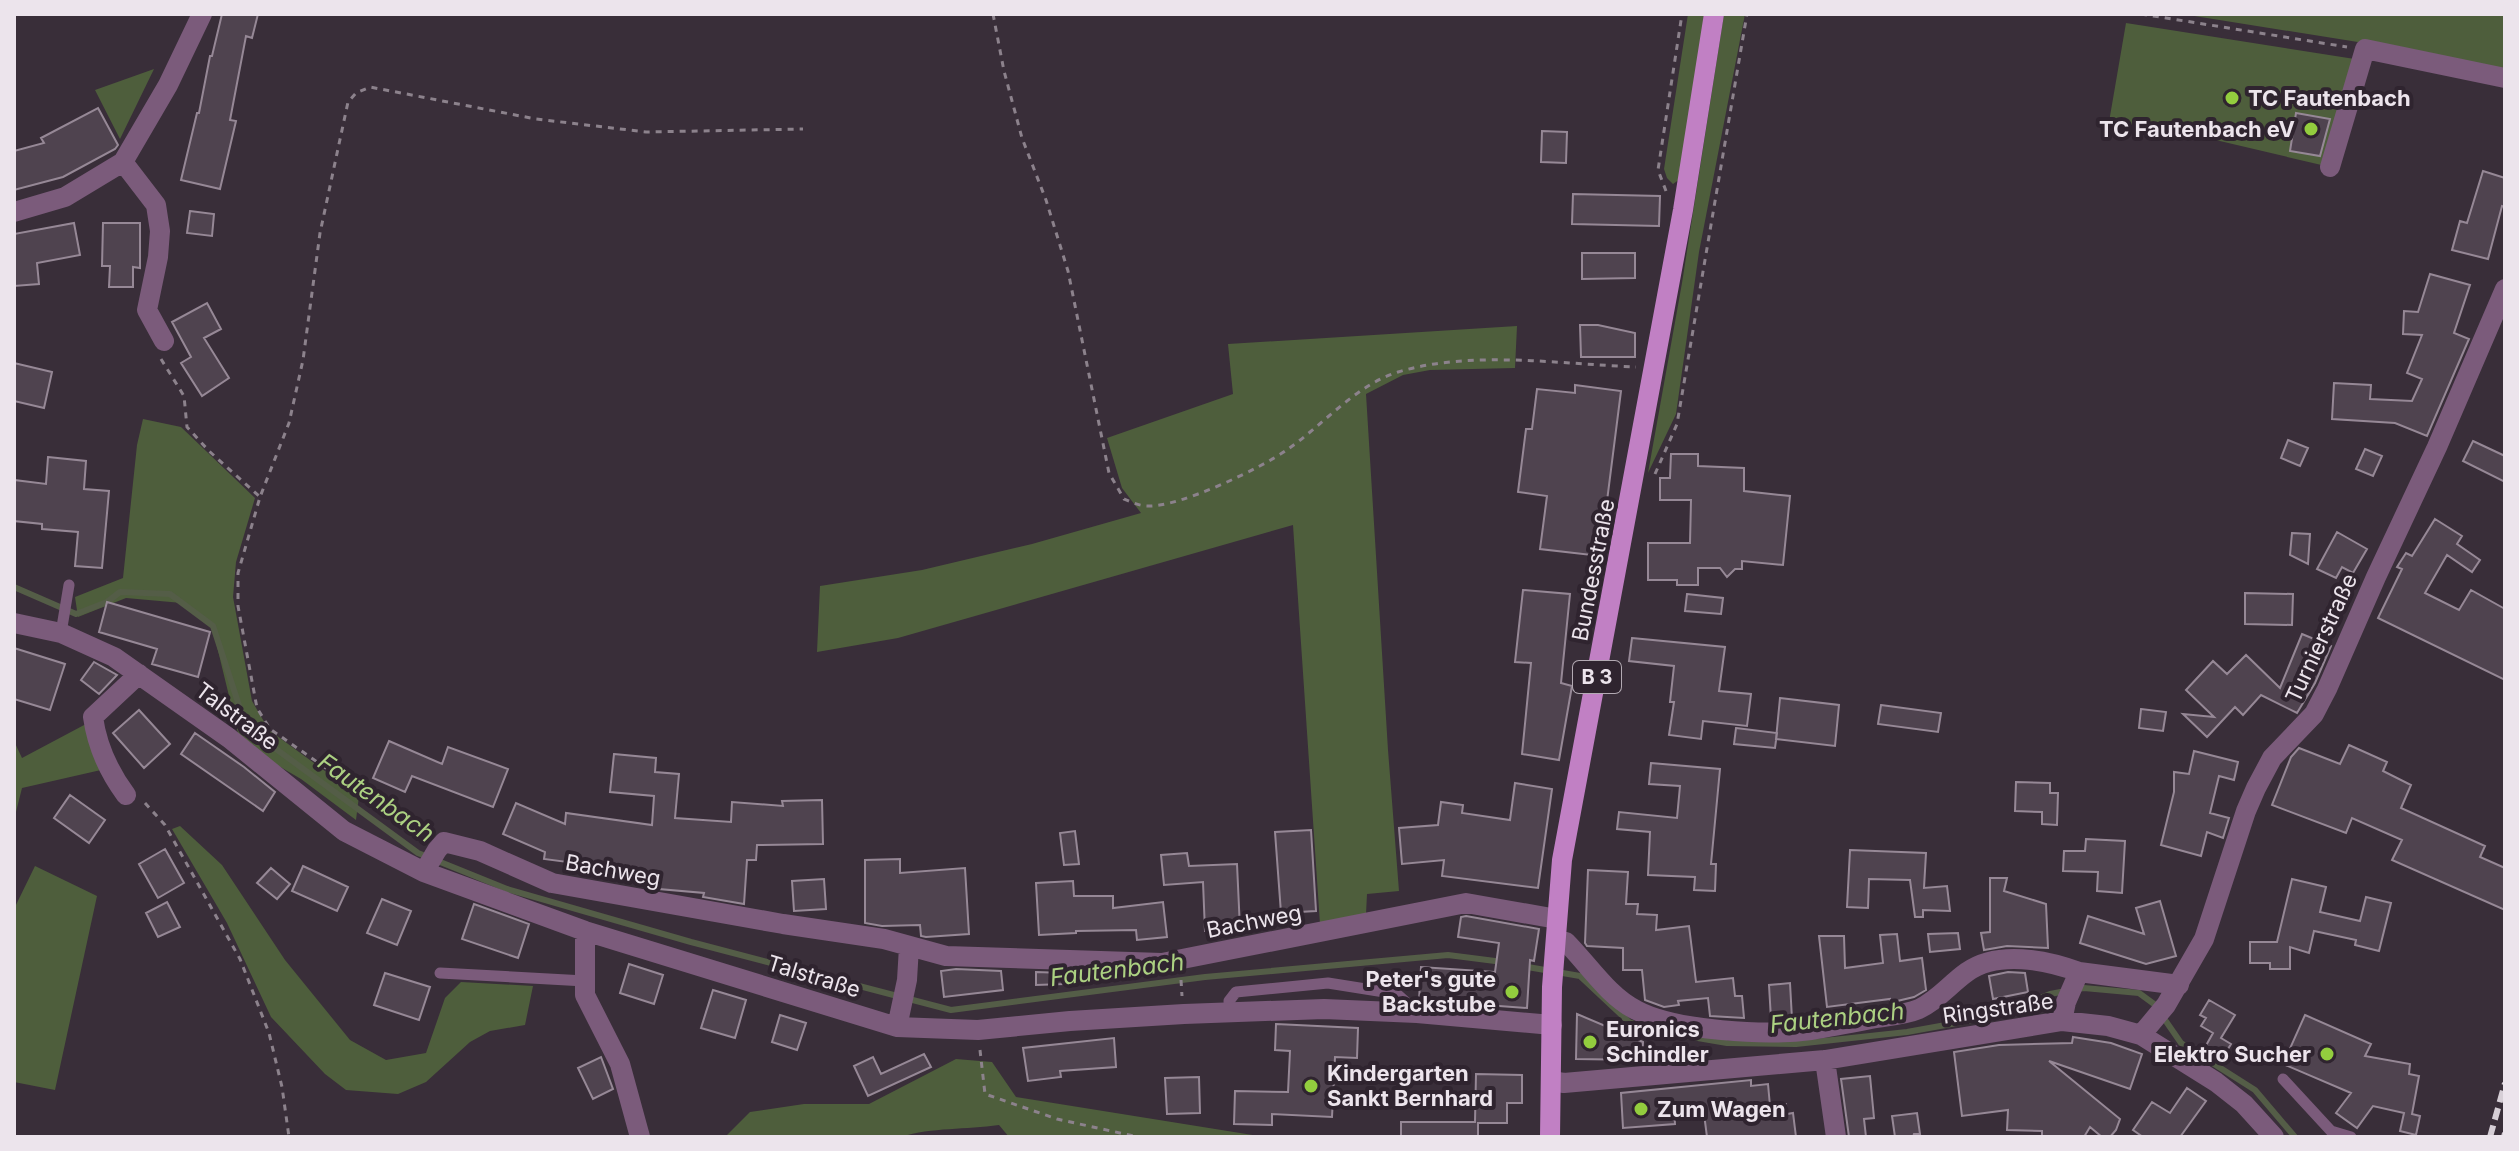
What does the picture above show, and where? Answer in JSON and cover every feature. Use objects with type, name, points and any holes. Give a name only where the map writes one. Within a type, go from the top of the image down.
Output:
[{"type":"main road","name":"Bundesstraße","points":[[1550,1137],[1552,987],[1562,860],[1683,210],[1714,14]]},
{"type":"street","points":[[14,212],[65,197],[123,162],[168,85],[202,14]]},
{"type":"street","points":[[2330,167],[2365,49],[2505,78]]},
{"type":"street","points":[[123,162],[156,205],[160,231],[158,257],[147,310],[164,341]]},
{"type":"street","name":"Turnierstraße","points":[[2145,1030],[2179,985],[2204,939],[2246,811],[2272,758],[2314,714],[2327,689],[2505,289]]},
{"type":"street","name":"Talstraße","points":[[14,623],[62,625],[114,657],[229,738],[344,831],[424,872],[585,931],[897,1027],[978,1030],[1084,1020],[1324,1009],[1417,1013],[1552,1025]]},
{"type":"street","points":[[126,795],[112,777],[93,717],[139,674]]},
{"type":"street","points":[[424,872],[440,846]]},
{"type":"street","name":"Bachweg","points":[[440,846],[480,851],[552,883],[884,939],[946,956],[1162,963],[1466,903],[1557,919]]},
{"type":"street","points":[[585,931],[585,995],[620,1064],[640,1137]]},
{"type":"street","points":[[1556,940],[1566,942],[1615,995],[1650,1018],[1689,1026],[1751,1032],[1808,1030],[1916,1010],[1935,1000],[1966,973],[1984,964],[2023,959],[2049,962],[2070,995],[2179,985]]},
{"type":"street","points":[[897,1027],[907,980],[909,947]]},
{"type":"street","name":"Ringstraße","points":[[1551,1081],[1564,1083],[1825,1060],[2070,995],[2108,1026],[2145,1030],[2235,1096],[2274,1137]]},
{"type":"street","points":[[1825,1060],[1836,1137]]},
{"type":"lane","points":[[62,625],[68,590]]},
{"type":"lane","points":[[440,973],[585,981]]},
{"type":"lane","points":[[2283,1079],[2328,1134],[2351,1137]]},
{"type":"path","points":[[993,14],[1022,138],[1046,200],[1068,271],[1109,473],[1124,499],[1146,506],[1166,504],[1225,483],[1287,450],[1356,395],[1395,373],[1439,363],[1503,361],[1654,368]]},
{"type":"path","points":[[1682,14],[1658,170],[1673,209],[1683,210]]},
{"type":"path","points":[[1632,493],[1648,486],[1677,424],[1747,14]]},
{"type":"path","points":[[2141,14],[2365,49]]},
{"type":"path","points":[[440,846],[270,729],[257,708],[238,606],[238,573],[260,497],[292,411],[303,360],[320,233],[348,102],[356,93],[370,87],[536,119],[646,132],[803,129]]},
{"type":"path","points":[[164,341],[156,351],[184,396],[187,427],[260,497]]},
{"type":"path","points":[[126,795],[147,804],[165,825],[240,959],[269,1033],[282,1087],[289,1137]]},
{"type":"path","points":[[978,1030],[985,1094],[1057,1119],[1138,1137]]},
{"type":"green space","points":[[1688,14],[1705,14],[1680,179],[1673,184],[1664,169]]},
{"type":"green space","points":[[1724,14],[1745,14],[1699,252],[1676,414],[1648,473],[1682,283]]},
{"type":"green space","points":[[2182,14],[2505,14],[2505,71],[2364,43]]},
{"type":"green space","name":"TC Fautenbach","points":[[2126,23],[2361,60],[2330,167],[2207,138],[2109,122]]},
{"type":"green space","points":[[154,69],[120,139],[95,90]]},
{"type":"green space","points":[[1517,326],[1515,368],[1430,370],[1403,375],[1366,394],[1399,891],[1367,894],[1366,914],[1320,924],[1293,525],[898,638],[817,652],[820,586],[922,570],[1032,544],[1141,513],[1122,488],[1107,438],[1233,394],[1228,344]]},
{"type":"green space","points":[[143,419],[181,427],[255,498],[236,562],[233,597],[252,701],[269,730],[359,796],[356,820],[239,737],[212,626],[182,603],[126,598],[78,617],[75,597],[123,578],[137,445]]},
{"type":"green space","points":[[86,724],[101,770],[22,788],[14,820],[14,741],[22,758]]},
{"type":"green space","points":[[180,826],[222,865],[285,960],[350,1040],[386,1060],[426,1053],[445,998],[461,982],[533,986],[525,1025],[490,1031],[470,1042],[426,1082],[398,1094],[346,1090],[325,1074],[271,1017],[227,923],[172,829]]},
{"type":"green space","points":[[35,866],[97,896],[55,1090],[14,1082],[14,909]]},
{"type":"green space","points":[[956,1059],[992,1062],[1016,1097],[1265,1137],[1009,1137],[999,1125],[901,1137],[725,1137],[750,1112],[804,1104],[869,1104]]},
{"type":"building","points":[[222,14],[258,14],[252,38],[246,36],[230,120],[236,121],[220,189],[181,180]]},
{"type":"building","points":[[98,108],[118,145],[115,149],[63,177],[14,190],[14,151],[44,143],[41,138]]},
{"type":"building","name":"TC Fautenbach eV","points":[[2296,113],[2330,119],[2320,156],[2290,151]]},
{"type":"building","points":[[1542,131],[1567,132],[1566,163],[1541,162]]},
{"type":"building","points":[[2483,171],[2505,178],[2505,207],[2502,206],[2488,259],[2452,250],[2460,221],[2467,223]]},
{"type":"building","points":[[1573,194],[1660,196],[1659,226],[1572,224]]},
{"type":"building","points":[[190,211],[214,214],[212,236],[187,233]]},
{"type":"building","points":[[74,223],[80,255],[37,263],[39,284],[14,286],[14,234]]},
{"type":"building","points":[[103,223],[140,223],[140,268],[133,267],[133,287],[109,287],[110,266],[102,266]]},
{"type":"building","points":[[1582,253],[1635,253],[1635,278],[1582,279]]},
{"type":"building","points":[[2430,274],[2470,285],[2454,333],[2469,339],[2427,436],[2395,423],[2332,419],[2334,383],[2371,385],[2370,399],[2412,401],[2422,379],[2407,373],[2422,335],[2403,334],[2404,311],[2418,312]]},
{"type":"building","points":[[207,303],[221,329],[204,338],[229,378],[202,396],[181,363],[191,357],[172,322]]},
{"type":"building","points":[[1580,325],[1598,325],[1635,333],[1635,357],[1581,357]]},
{"type":"building","points":[[14,363],[52,372],[44,408],[14,401]]},
{"type":"building","points":[[1575,385],[1621,391],[1600,556],[1540,549],[1547,496],[1518,492],[1526,429],[1532,429],[1537,389],[1575,393]]},
{"type":"building","points":[[2288,440],[2308,448],[2300,466],[2281,458]]},
{"type":"building","points":[[2473,441],[2505,456],[2505,482],[2463,461]]},
{"type":"building","points":[[2365,449],[2382,456],[2373,476],[2356,469]]},
{"type":"building","points":[[1671,454],[1698,454],[1698,466],[1744,468],[1744,491],[1790,496],[1783,565],[1742,561],[1742,569],[1735,569],[1727,577],[1720,568],[1698,568],[1698,585],[1677,585],[1677,580],[1648,580],[1648,543],[1690,543],[1691,500],[1660,500],[1660,478],[1670,478]]},
{"type":"building","points":[[48,457],[86,461],[84,489],[109,491],[102,568],[75,566],[78,532],[42,529],[42,524],[14,521],[14,480],[46,484]]},
{"type":"building","points":[[2435,519],[2462,536],[2457,544],[2480,560],[2472,572],[2447,555],[2425,593],[2459,610],[2471,590],[2505,609],[2505,680],[2378,618],[2402,569],[2397,567],[2406,553],[2412,556]]},
{"type":"building","points":[[2337,532],[2367,549],[2353,573],[2342,567],[2336,578],[2317,569]]},
{"type":"building","points":[[2292,533],[2310,534],[2308,564],[2290,555]]},
{"type":"building","points":[[1523,590],[1570,594],[1561,683],[1572,686],[1559,760],[1522,754],[1531,663],[1515,662]]},
{"type":"building","points":[[2245,593],[2293,594],[2292,625],[2245,624]]},
{"type":"building","points":[[1687,594],[1723,598],[1721,614],[1685,611]]},
{"type":"building","points":[[107,602],[210,632],[198,677],[152,664],[157,649],[99,632]]},
{"type":"building","points":[[2302,634],[2331,646],[2315,683],[2297,713],[2261,695],[2243,715],[2235,707],[2207,737],[2183,714],[2214,717],[2186,690],[2213,661],[2227,674],[2246,655],[2280,688]]},
{"type":"building","points":[[1632,638],[1725,647],[1719,691],[1751,694],[1747,726],[1703,721],[1701,739],[1669,735],[1674,702],[1670,702],[1674,666],[1629,661]]},
{"type":"building","points":[[14,648],[65,664],[50,710],[14,699]]},
{"type":"building","points":[[94,662],[117,675],[99,694],[81,680]]},
{"type":"building","points":[[1780,698],[1839,705],[1835,746],[1776,739]]},
{"type":"building","points":[[1881,705],[1941,713],[1938,732],[1878,724]]},
{"type":"building","points":[[2141,709],[2166,712],[2163,731],[2139,728]]},
{"type":"building","points":[[139,710],[170,744],[144,768],[113,733]]},
{"type":"building","points":[[1736,728],[1777,733],[1775,748],[1734,744]]},
{"type":"building","points":[[195,733],[275,792],[263,811],[181,754]]},
{"type":"building","points":[[389,741],[442,764],[448,747],[508,769],[493,807],[412,776],[405,792],[373,778]]},
{"type":"building","points":[[2349,745],[2387,762],[2383,771],[2411,785],[2401,808],[2485,846],[2480,857],[2505,868],[2505,910],[2392,860],[2402,840],[2352,818],[2346,833],[2272,805],[2291,757],[2299,748],[2340,764]]},
{"type":"building","points":[[2194,751],[2238,762],[2234,780],[2219,776],[2210,813],[2229,818],[2223,838],[2207,832],[2201,856],[2161,845],[2174,792],[2174,772],[2189,774]]},
{"type":"building","points":[[614,754],[656,758],[655,772],[679,774],[675,818],[731,822],[732,802],[783,806],[782,801],[822,800],[823,844],[757,845],[756,860],[747,860],[744,904],[703,897],[704,893],[659,889],[660,874],[544,859],[545,852],[503,834],[516,803],[565,824],[566,813],[652,825],[654,796],[610,792]]},
{"type":"building","points":[[1651,763],[1720,769],[1711,864],[1716,864],[1715,891],[1694,890],[1695,877],[1648,875],[1650,832],[1617,829],[1619,812],[1677,818],[1680,786],[1649,784]]},
{"type":"building","points":[[2016,782],[2050,783],[2050,793],[2058,793],[2057,825],[2042,824],[2042,812],[2015,811]]},
{"type":"building","points":[[1515,783],[1552,789],[1538,888],[1442,876],[1444,860],[1402,864],[1399,828],[1438,825],[1441,802],[1463,805],[1462,813],[1510,820]]},
{"type":"building","points":[[70,795],[105,820],[89,843],[54,818]]},
{"type":"building","points":[[1311,830],[1316,911],[1281,913],[1275,832]]},
{"type":"building","points":[[1075,831],[1079,864],[1064,865],[1060,833]]},
{"type":"building","points":[[2086,839],[2125,841],[2122,893],[2097,891],[2098,872],[2063,871],[2064,851],[2085,851]]},
{"type":"building","points":[[165,849],[184,883],[158,898],[139,864]]},
{"type":"building","points":[[1850,850],[1926,853],[1924,888],[1947,886],[1950,911],[1923,910],[1923,917],[1915,917],[1910,880],[1869,879],[1868,908],[1847,907]]},
{"type":"building","points":[[1187,853],[1189,866],[1237,864],[1240,929],[1205,931],[1203,882],[1164,885],[1161,855]]},
{"type":"building","points":[[900,859],[900,873],[965,868],[969,934],[926,937],[921,936],[920,925],[865,923],[865,860]]},
{"type":"building","points":[[303,866],[348,887],[337,911],[292,891]]},
{"type":"building","points":[[271,868],[290,884],[277,899],[257,883]]},
{"type":"building","points":[[1588,870],[1628,872],[1626,904],[1638,904],[1637,914],[1657,915],[1656,930],[1689,926],[1696,982],[1733,978],[1735,996],[1742,996],[1744,1018],[1710,1016],[1708,998],[1678,1001],[1679,1005],[1664,1007],[1645,1000],[1642,970],[1623,970],[1623,948],[1587,946]]},
{"type":"building","points":[[1990,878],[2007,878],[2004,891],[2046,904],[2048,948],[2007,946],[1984,950],[1981,933],[1990,932]]},
{"type":"building","points":[[824,879],[826,909],[794,911],[792,881]]},
{"type":"building","points":[[2292,879],[2326,887],[2320,912],[2360,921],[2366,897],[2391,903],[2379,951],[2355,945],[2356,940],[2314,931],[2309,953],[2290,947],[2290,969],[2270,969],[2270,963],[2250,963],[2250,942],[2277,942]]},
{"type":"building","points":[[1073,881],[1074,896],[1113,896],[1113,908],[1163,902],[1167,937],[1137,940],[1136,930],[1039,935],[1036,883]]},
{"type":"building","points":[[382,899],[411,911],[397,945],[367,933]]},
{"type":"building","points":[[2160,901],[2176,956],[2146,964],[2080,943],[2088,916],[2144,934],[2136,908]]},
{"type":"building","points":[[167,902],[180,927],[158,937],[146,913]]},
{"type":"building","points":[[474,904],[529,924],[518,958],[462,939]]},
{"type":"building","points":[[1461,917],[1539,929],[1534,961],[1530,960],[1527,1008],[1419,1000],[1421,967],[1495,972],[1499,943],[1458,937]]},
{"type":"building","points":[[1958,933],[1960,949],[1930,952],[1928,934]]},
{"type":"building","points":[[1897,934],[1900,961],[1922,958],[1926,990],[1914,997],[1890,1003],[1890,999],[1827,1007],[1819,936],[1844,936],[1845,968],[1883,963],[1880,935]]},
{"type":"building","points":[[629,964],[663,975],[654,1004],[620,993]]},
{"type":"building","points":[[941,971],[1001,971],[1003,990],[944,997]]},
{"type":"building","points":[[1036,972],[1064,973],[1064,984],[1036,985]]},
{"type":"building","points":[[2008,972],[2025,973],[2028,992],[1993,999],[1989,976]]},
{"type":"building","points":[[385,973],[430,987],[419,1020],[374,1005]]},
{"type":"building","points":[[1790,983],[1792,1019],[1771,1019],[1769,985]]},
{"type":"building","points":[[713,990],[746,1000],[735,1038],[701,1028]]},
{"type":"building","points":[[2209,1000],[2235,1015],[2221,1038],[2231,1044],[2222,1059],[2204,1049],[2213,1033],[2201,1026],[2206,1018],[2200,1015]]},
{"type":"building","points":[[1577,1014],[1643,1042],[1642,1060],[1576,1059]]},
{"type":"building","points":[[780,1015],[806,1023],[797,1050],[772,1042]]},
{"type":"building","points":[[2305,1015],[2371,1044],[2365,1056],[2410,1064],[2409,1074],[2419,1076],[2412,1114],[2420,1116],[2416,1135],[2400,1131],[2404,1113],[2373,1106],[2357,1128],[2336,1113],[2351,1093],[2283,1064]]},
{"type":"building","name":"Kindergarten Sankt Bernhard","points":[[1276,1024],[1358,1028],[1357,1058],[1335,1057],[1332,1117],[1272,1114],[1272,1125],[1234,1124],[1235,1091],[1288,1092],[1290,1051],[1275,1050]]},
{"type":"building","points":[[2073,1037],[2111,1043],[2142,1054],[2130,1089],[2049,1061],[2120,1119],[2110,1137],[2102,1137],[2090,1127],[2084,1137],[2042,1137],[2042,1131],[2007,1130],[2008,1110],[1962,1116],[1954,1052],[1999,1045],[2072,1043]]},
{"type":"building","points":[[1114,1038],[1116,1067],[1060,1071],[1061,1077],[1028,1081],[1023,1048]]},
{"type":"building","points":[[924,1054],[931,1067],[868,1096],[854,1066],[873,1057],[881,1074]]},
{"type":"building","points":[[601,1057],[613,1089],[593,1099],[578,1068]]},
{"type":"building","points":[[1476,1074],[1522,1075],[1522,1103],[1507,1103],[1507,1123],[1478,1123],[1478,1137],[1401,1137],[1401,1122],[1475,1122]]},
{"type":"building","points":[[1870,1076],[1874,1118],[1864,1119],[1866,1137],[1849,1137],[1841,1079]]},
{"type":"building","points":[[1199,1077],[1200,1113],[1167,1114],[1165,1078]]},
{"type":"building","points":[[1751,1080],[1751,1086],[1768,1084],[1770,1106],[1786,1104],[1787,1114],[1793,1113],[1796,1137],[1707,1137],[1703,1106],[1674,1109],[1675,1124],[1623,1128],[1621,1093]]},
{"type":"building","points":[[2187,1088],[2206,1101],[2180,1137],[2143,1137],[2133,1130],[2152,1102],[2170,1113]]},
{"type":"building","points":[[1917,1113],[1920,1134],[1895,1137],[1892,1116]]},
{"type":"waterway","name":"Fautenbach","points":[[14,587],[76,614],[107,602],[120,592],[170,594],[213,626],[246,727],[418,853],[507,889],[691,942],[951,1010],[1205,977],[1448,955],[1503,962]]},
{"type":"waterway","name":"Fautenbach","points":[[1522,966],[1580,976],[1629,1022],[1651,1030],[1727,1043],[1796,1044],[1907,1032],[1979,1019],[2066,991]]},
{"type":"waterway","name":"Fautenbach","points":[[2077,989],[2139,993],[2154,1004],[2181,1043],[2255,1090],[2295,1137]]},
{"type":"railway","points":[[2490,1137],[2505,1083]]},
{"type":"railway","points":[[2504,1137],[2505,1133]]},
{"type":"place","name":"TC Fautenbach","points":[[2232,98]]},
{"type":"place","name":"TC Fautenbach eV","points":[[2311,129]]},
{"type":"place","name":"Peter's gute Backstube","points":[[1512,992]]},
{"type":"place","name":"Euronics Schindler","points":[[1590,1042]]},
{"type":"place","name":"Elektro Sucher","points":[[2327,1054]]},
{"type":"place","name":"Kindergarten Sankt Bernhard","points":[[1311,1086]]},
{"type":"place","name":"Zum Wagen","points":[[1641,1109]]}]
